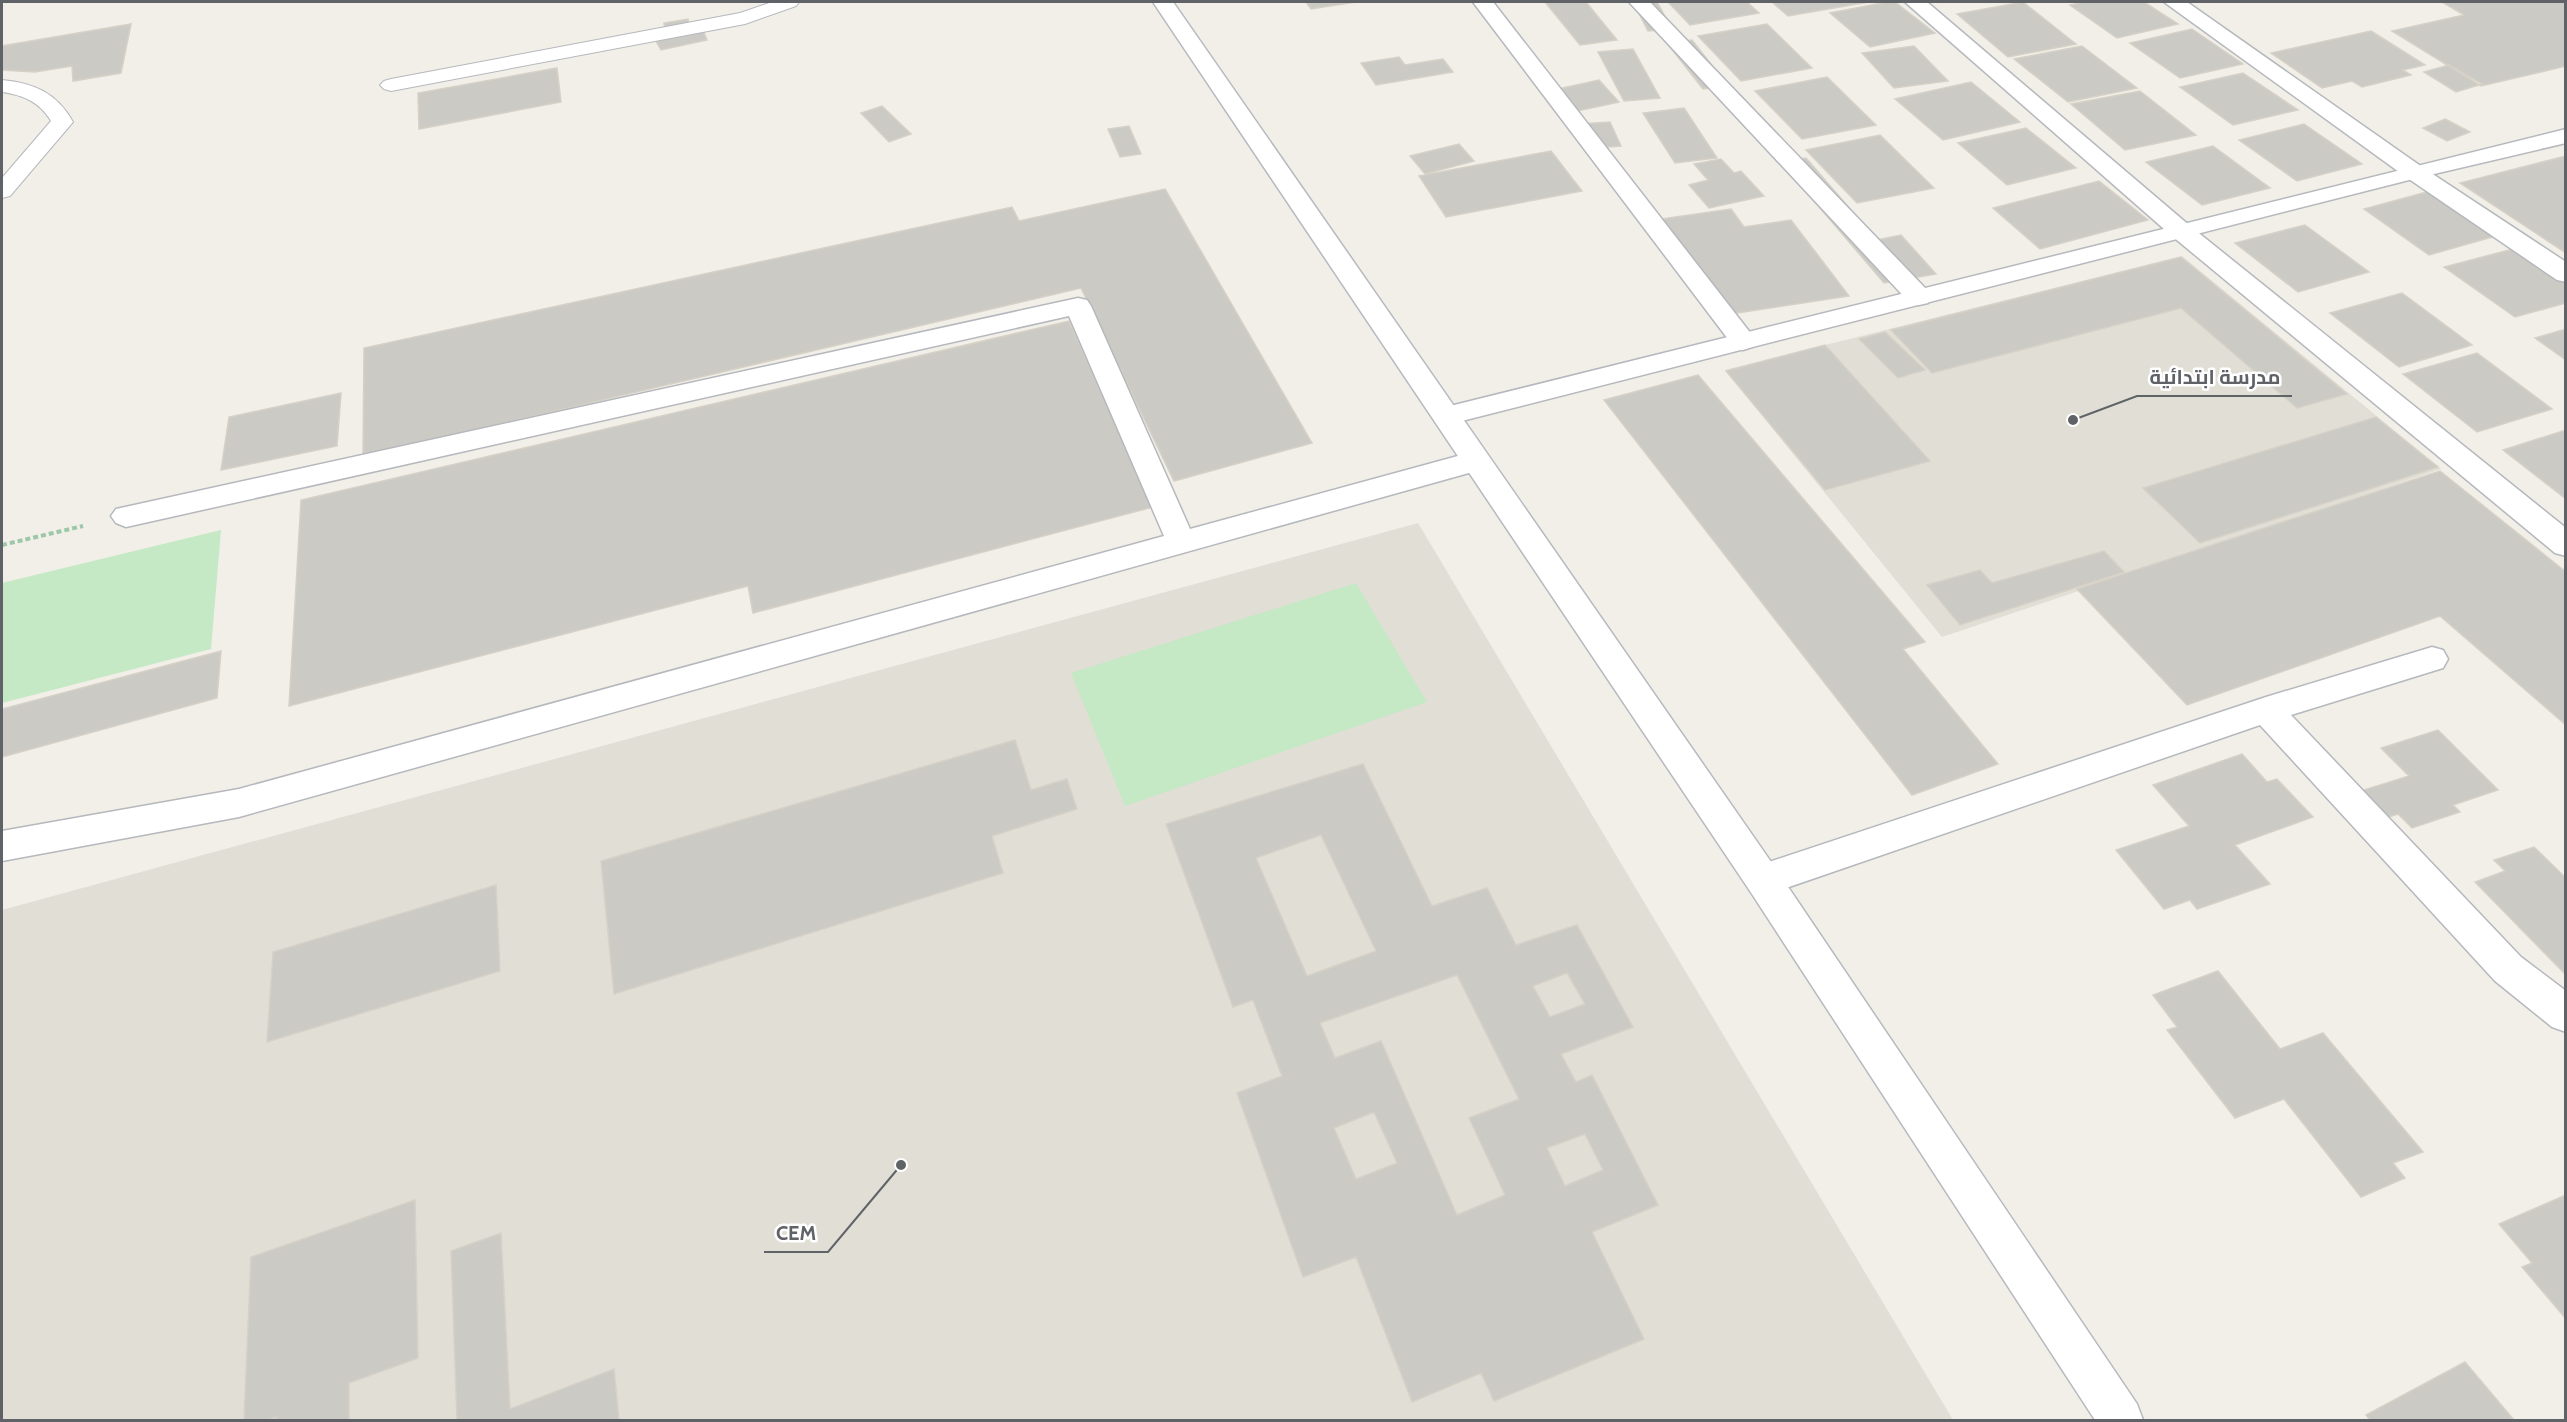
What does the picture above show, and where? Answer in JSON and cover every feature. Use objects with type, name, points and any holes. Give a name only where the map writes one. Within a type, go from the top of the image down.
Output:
[{"type":"street","points":[[1163,2],[1763,880],[2121,1420]]},
{"type":"street","points":[[1484,2],[1743,341]]},
{"type":"street","points":[[1639,2],[1919,297]]},
{"type":"street","points":[[1914,2],[2181,231],[2565,545]]},
{"type":"street","points":[[2174,2],[2414,172],[2565,274]]},
{"type":"street","points":[[1446,416],[2414,172],[2564,137]]},
{"type":"street","points":[[126,516],[1078,306],[1181,542]]},
{"type":"street","points":[[2,846],[239,803],[1476,461]]},
{"type":"street","points":[[1763,880],[2266,710],[2432,658]]},
{"type":"street","points":[[2266,710],[2508,969],[2565,1014]]},
{"type":"lane","points":[[391,85],[745,18],[789,2]]},
{"type":"lane","points":[[2,86],[38,94],[56,108],[62,122],[2,191]]},
{"type":"path","points":[[2,545],[126,516]]},
{"type":"shaded area","points":[[2182,256],[2441,469],[1942,637],[1725,370]]},
{"type":"shaded area","points":[[1418,523],[1953,1420],[2,1420],[2,910]]},
{"type":"green space","points":[[221,530],[211,649],[2,703],[2,583]]},
{"type":"green space","points":[[1356,583],[1427,702],[1125,806],[1071,673]]},
{"type":"building","points":[[1306,2],[1356,2],[1311,9]]},
{"type":"building","points":[[1545,2],[1586,2],[1617,40],[1580,45]]},
{"type":"building","points":[[1633,2],[1657,2],[1672,29],[1648,31]]},
{"type":"building","points":[[1668,2],[1747,2],[1759,13],[1690,25]]},
{"type":"building","points":[[1772,2],[1869,2],[1788,16]]},
{"type":"building","points":[[1895,2],[1935,33],[1870,47],[1830,13]]},
{"type":"building","points":[[2023,2],[2076,44],[2008,57],[1957,14]]},
{"type":"building","points":[[2084,2],[2144,2],[2178,24],[2117,38],[2070,5]]},
{"type":"building","points":[[2442,2],[2566,2],[2566,66],[2481,86],[2392,31],[2464,15]]},
{"type":"building","points":[[688,19],[689,25],[665,29],[664,23]]},
{"type":"building","points":[[131,24],[121,73],[73,81],[72,66],[35,72],[2,70],[2,46]]},
{"type":"building","points":[[1767,24],[1812,68],[1741,81],[1698,36]]},
{"type":"building","points":[[2192,29],[2243,64],[2180,78],[2130,43]]},
{"type":"building","points":[[703,30],[707,40],[661,50],[656,41]]},
{"type":"building","points":[[2371,31],[2425,65],[2403,70],[2411,75],[2362,87],[2352,81],[2322,88],[2271,53]]},
{"type":"building","points":[[1692,40],[1728,86],[1703,89],[1667,43]]},
{"type":"building","points":[[1914,46],[1948,81],[1894,88],[1862,53]]},
{"type":"building","points":[[2082,46],[2137,88],[2068,102],[2014,59]]},
{"type":"building","points":[[1633,49],[1660,98],[1624,101],[1598,52]]},
{"type":"building","points":[[1399,57],[1405,65],[1443,59],[1453,72],[1376,85],[1361,63]]},
{"type":"building","points":[[2449,65],[2482,84],[2456,92],[2424,72]]},
{"type":"building","points":[[557,68],[561,102],[419,129],[418,93]]},
{"type":"building","points":[[2243,73],[2298,110],[2233,125],[2180,87]]},
{"type":"building","points":[[1827,77],[1876,125],[1802,139],[1755,91]]},
{"type":"building","points":[[1599,80],[1619,102],[1568,113],[1549,91]]},
{"type":"building","points":[[1971,82],[2020,122],[1943,140],[1895,99]]},
{"type":"building","points":[[2140,91],[2196,135],[2125,150],[2071,104]]},
{"type":"building","points":[[882,106],[911,134],[889,142],[861,113]]},
{"type":"building","points":[[1684,108],[1717,158],[1675,163],[1643,113]]},
{"type":"building","points":[[2445,119],[2470,132],[2447,141],[2423,128]]},
{"type":"building","points":[[1610,122],[1621,146],[1593,148],[1581,124]]},
{"type":"building","points":[[2304,124],[2362,164],[2297,181],[2239,140]]},
{"type":"building","points":[[1129,126],[1141,154],[1120,157],[1108,129]]},
{"type":"building","points":[[2026,128],[2076,168],[2007,185],[1958,143]]},
{"type":"building","points":[[1880,135],[1934,188],[1857,203],[1806,150]]},
{"type":"building","points":[[1459,144],[1474,161],[1425,174],[1410,156]]},
{"type":"building","points":[[2213,146],[2270,188],[2202,205],[2146,162]]},
{"type":"building","points":[[1551,151],[1582,191],[1446,217],[1419,176]]},
{"type":"building","points":[[2566,156],[2566,253],[2460,183]]},
{"type":"building","points":[[1806,158],[1877,240],[1901,235],[1936,274],[1884,283],[1781,162]]},
{"type":"building","points":[[1721,159],[1734,173],[1741,171],[1764,196],[1709,208],[1689,185],[1708,180],[1694,164]]},
{"type":"building","points":[[2099,181],[2148,220],[2040,249],[1993,208]]},
{"type":"building","points":[[1165,189],[1312,443],[1174,481],[1081,288],[363,456],[364,348],[1012,207],[1019,221]]},
{"type":"building","points":[[2430,191],[2496,236],[2429,255],[2364,209]]},
{"type":"building","points":[[1731,209],[1744,227],[1791,220],[1849,296],[1724,315],[1661,219]]},
{"type":"building","points":[[2305,225],[2369,272],[2298,292],[2235,243]]},
{"type":"building","points":[[2513,249],[2566,284],[2566,303],[2515,317],[2444,267]]},
{"type":"building","points":[[2181,257],[2347,394],[2297,408],[2181,308],[1932,373],[1891,330]]},
{"type":"building","points":[[2402,293],[2472,345],[2399,367],[2330,313]]},
{"type":"building","points":[[1069,321],[1153,507],[753,613],[748,586],[289,706],[301,500]]},
{"type":"building","points":[[2566,329],[2566,360],[2535,338]]},
{"type":"building","points":[[1885,332],[1925,370],[1898,378],[1859,339]]},
{"type":"building","points":[[1825,345],[1930,461],[1825,490],[1726,371]]},
{"type":"building","points":[[2477,353],[2552,409],[2477,432],[2403,374]]},
{"type":"building","points":[[1698,375],[1925,642],[1903,649],[1998,764],[1912,795],[1604,400]]},
{"type":"building","points":[[341,393],[337,446],[221,470],[229,417]]},
{"type":"building","points":[[2376,417],[2438,467],[2200,543],[2143,488]]},
{"type":"building","points":[[2566,430],[2566,499],[2503,450]]},
{"type":"building","points":[[2440,471],[2566,572],[2566,725],[2440,616],[2187,705],[2077,589]]},
{"type":"building","points":[[2104,551],[2124,572],[1960,625],[1927,585],[1980,570],[1992,583]]},
{"type":"building","points":[[221,651],[217,698],[2,757],[2,709]]},
{"type":"building","points":[[2438,730],[2498,790],[2453,805],[2460,812],[2412,828],[2398,814],[2376,821],[2351,794],[2409,776],[2381,748]]},
{"type":"building","points":[[1015,740],[1031,790],[1067,779],[1077,809],[992,836],[1003,873],[614,994],[601,861]]},
{"type":"building","points":[[2242,754],[2267,782],[2277,779],[2313,817],[2235,845],[2270,884],[2197,909],[2190,900],[2164,909],[2116,850],[2189,826],[2153,785]]},
{"type":"building","points":[[1363,764],[1432,906],[1487,888],[1516,945],[1577,925],[1633,1027],[1561,1054],[1576,1082],[1592,1075],[1658,1205],[1592,1232],[1644,1339],[1494,1401],[1481,1373],[1412,1402],[1356,1257],[1303,1277],[1237,1093],[1282,1076],[1253,1000],[1233,1007],[1166,824]],"holes":[[[1321,835],[1376,951],[1307,976],[1256,858]],[[1457,975],[1519,1099],[1469,1118],[1505,1195],[1457,1215],[1381,1041],[1335,1058],[1320,1023]]]},
{"type":"building","points":[[2534,847],[2566,878],[2566,975],[2475,882],[2505,871],[2494,860]]},
{"type":"building","points":[[496,885],[500,971],[267,1042],[273,952]]},
{"type":"building","points":[[2218,971],[2280,1049],[2323,1033],[2423,1152],[2393,1163],[2405,1178],[2361,1197],[2284,1099],[2235,1118],[2167,1030],[2177,1027],[2153,995]]},
{"type":"building","points":[[1567,973],[1585,1004],[1550,1017],[1533,986]]},
{"type":"building","points":[[1374,1112],[1397,1163],[1356,1179],[1334,1128]]},
{"type":"building","points":[[1585,1134],[1603,1170],[1565,1186],[1547,1148]]},
{"type":"building","points":[[2566,1195],[2566,1319],[2522,1267],[2532,1263],[2499,1224]]},
{"type":"building","points":[[415,1200],[418,1358],[349,1383],[349,1420],[277,1420],[277,1417],[268,1420],[244,1420],[251,1257]]},
{"type":"building","points":[[501,1233],[510,1409],[614,1369],[619,1420],[457,1420],[451,1251]]},
{"type":"building","points":[[2465,1362],[2514,1420],[2370,1420],[2366,1415]]},
{"type":"place","name":"مدرسة ابتدائية","points":[[2073,420]]},
{"type":"place","name":"CEM","points":[[901,1165]]}]
